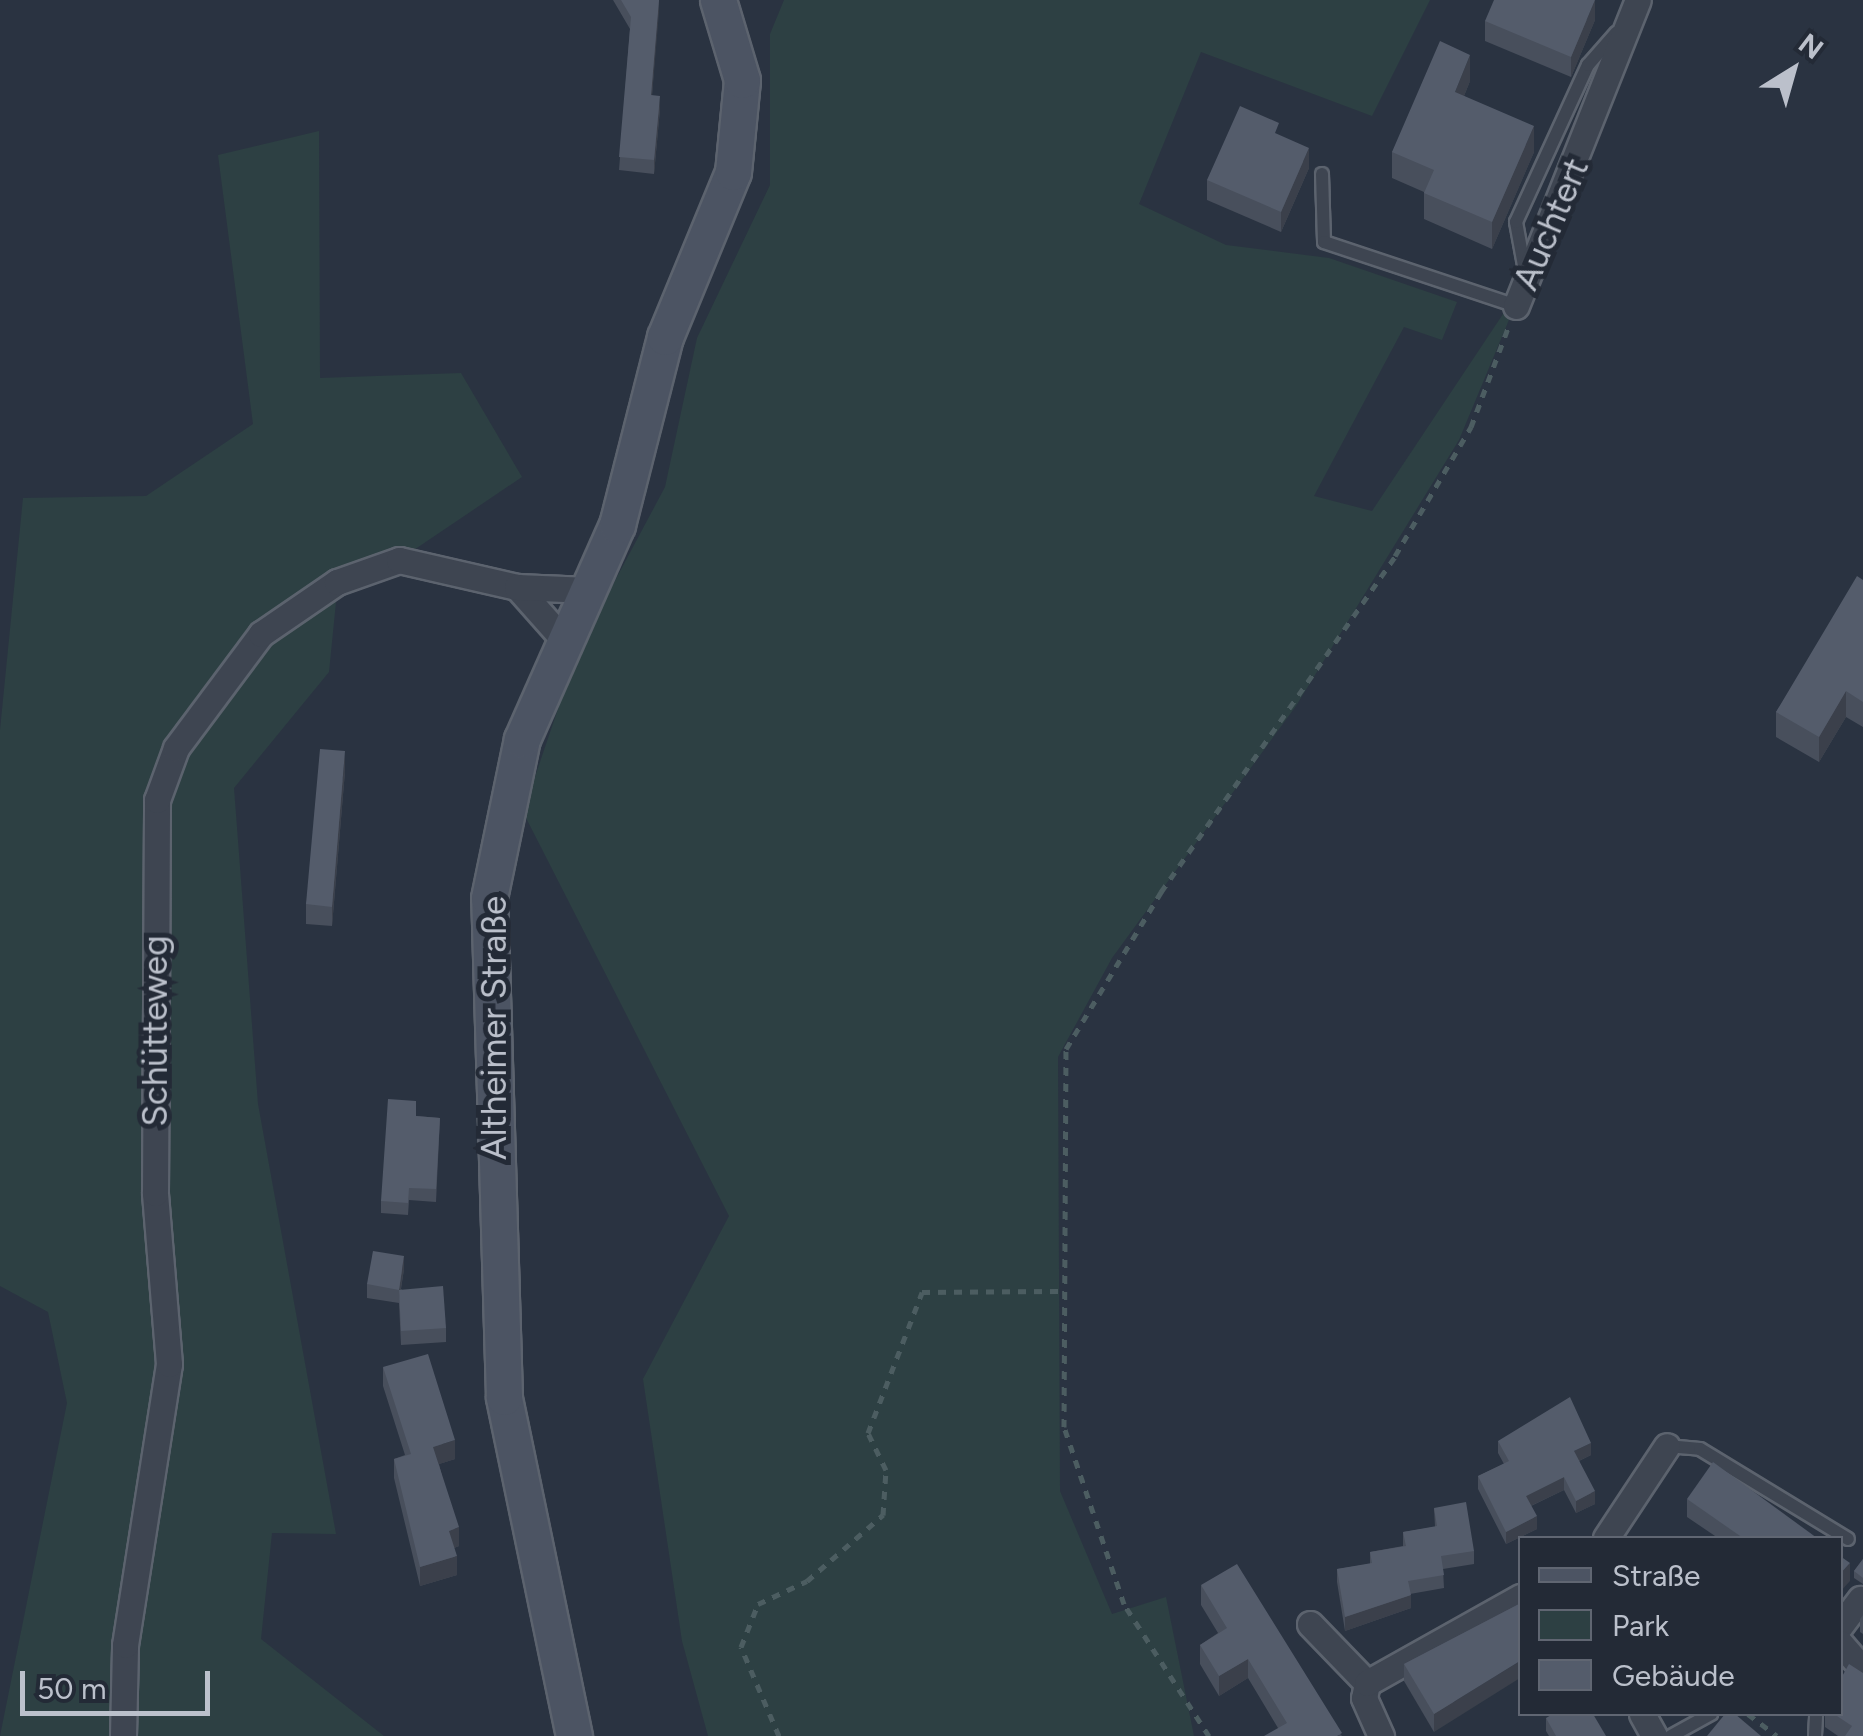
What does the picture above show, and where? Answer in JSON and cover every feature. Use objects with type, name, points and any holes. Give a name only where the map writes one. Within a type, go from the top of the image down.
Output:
[{"type":"street","name":"Altheimer Straße","points":[[574,1736],[504,1397],[489,898],[522,739],[563,639],[589,590],[638,466],[665,337],[734,172],[742,80],[718,0]]},
{"type":"street","name":"Auchtert","points":[[1516,306],[1634,8]]},
{"type":"street","name":"Schütteweg","points":[[123,1736],[125,1645],[170,1364],[156,1194],[157,800],[202,702],[261,634],[338,582],[399,560],[517,587],[589,590]]},
{"type":"street","points":[[517,587],[563,639]]},
{"type":"street","points":[[1607,1536],[1667,1446]]},
{"type":"street","points":[[1382,1736],[1364,1698],[1367,1683],[1518,1598]]},
{"type":"street","points":[[1843,1622],[1860,1599]]},
{"type":"street","points":[[1310,1624],[1367,1683]]},
{"type":"lane","name":"Auchtert","points":[[1322,174],[1324,242],[1516,306]]},
{"type":"lane","points":[[1667,1446],[1715,1457],[1848,1539]]},
{"type":"lane","points":[[1671,1736],[1707,1716]]},
{"type":"path","points":[[1208,1736],[1124,1604],[1070,1454],[1059,1390],[1060,1102],[1081,1016],[1395,556],[1471,427],[1516,306]]},
{"type":"path","points":[[780,1736],[740,1646],[758,1604],[807,1580],[883,1515],[886,1470],[868,1433],[922,1292],[1061,1291]]},
{"type":"path","points":[[1751,1716],[1778,1736]]},
{"type":"green space","points":[[784,0],[1430,0],[1372,116],[1201,52],[1139,204],[1226,245],[1329,258],[1457,302],[1442,340],[1404,327],[1314,496],[1372,511],[1503,314],[1511,315],[1459,440],[1296,706],[1112,958],[1058,1057],[1060,1491],[1112,1614],[1166,1597],[1194,1736],[708,1736],[682,1641],[643,1379],[729,1216],[523,812],[578,650],[665,487],[697,338],[770,185],[770,34]]},
{"type":"green space","points":[[319,131],[320,378],[461,373],[522,477],[399,560],[338,582],[329,672],[234,788],[258,1104],[336,1534],[272,1533],[261,1639],[384,1736],[0,1736],[67,1403],[48,1312],[0,1286],[0,730],[23,498],[146,496],[253,424],[218,155]]},
{"type":"building","points":[[621,0],[659,0],[651,95],[660,96],[654,160],[619,157],[631,17]]},
{"type":"building","points":[[1494,0],[1595,0],[1571,57],[1485,21]]},
{"type":"building","points":[[1440,41],[1470,55],[1455,92],[1534,126],[1492,222],[1424,193],[1434,170],[1392,152]]},
{"type":"building","points":[[1240,106],[1279,123],[1275,133],[1309,148],[1281,212],[1207,180]]},
{"type":"building","points":[[1857,576],[1863,580],[1863,702],[1846,691],[1819,737],[1776,712]]},
{"type":"building","points":[[320,749],[345,751],[332,907],[306,904]]},
{"type":"building","points":[[388,1099],[416,1101],[416,1116],[440,1118],[436,1189],[409,1188],[408,1203],[381,1201]]},
{"type":"building","points":[[373,1251],[404,1256],[399,1290],[367,1284]]},
{"type":"building","points":[[443,1286],[446,1328],[401,1331],[399,1290]]},
{"type":"building","points":[[428,1354],[455,1440],[433,1447],[459,1527],[449,1531],[457,1556],[420,1567],[394,1459],[411,1454],[383,1367]]},
{"type":"building","points":[[1570,1397],[1591,1443],[1574,1451],[1595,1491],[1576,1501],[1564,1477],[1526,1496],[1537,1516],[1506,1532],[1478,1476],[1509,1461],[1498,1441]]},
{"type":"building","points":[[1713,1462],[1814,1536],[1740,1536],[1687,1499]]},
{"type":"building","points":[[1466,1502],[1474,1551],[1441,1556],[1444,1575],[1408,1581],[1411,1595],[1345,1617],[1337,1569],[1372,1563],[1370,1552],[1406,1546],[1403,1532],[1437,1526],[1434,1508]]},
{"type":"building","points":[[1863,1559],[1863,1578],[1854,1571]]},
{"type":"building","points":[[1237,1564],[1342,1733],[1264,1736],[1287,1723],[1248,1659],[1219,1676],[1200,1645],[1227,1628],[1201,1585]]},
{"type":"building","points":[[1518,1605],[1518,1662],[1434,1714],[1404,1664]]},
{"type":"building","points":[[1849,1664],[1863,1673],[1863,1736],[1845,1736],[1852,1726],[1837,1716],[1843,1716],[1843,1675]]},
{"type":"building","points":[[1594,1716],[1606,1736],[1556,1736],[1546,1718]]},
{"type":"building","points":[[1723,1716],[1737,1716],[1761,1736],[1707,1736]]}]
